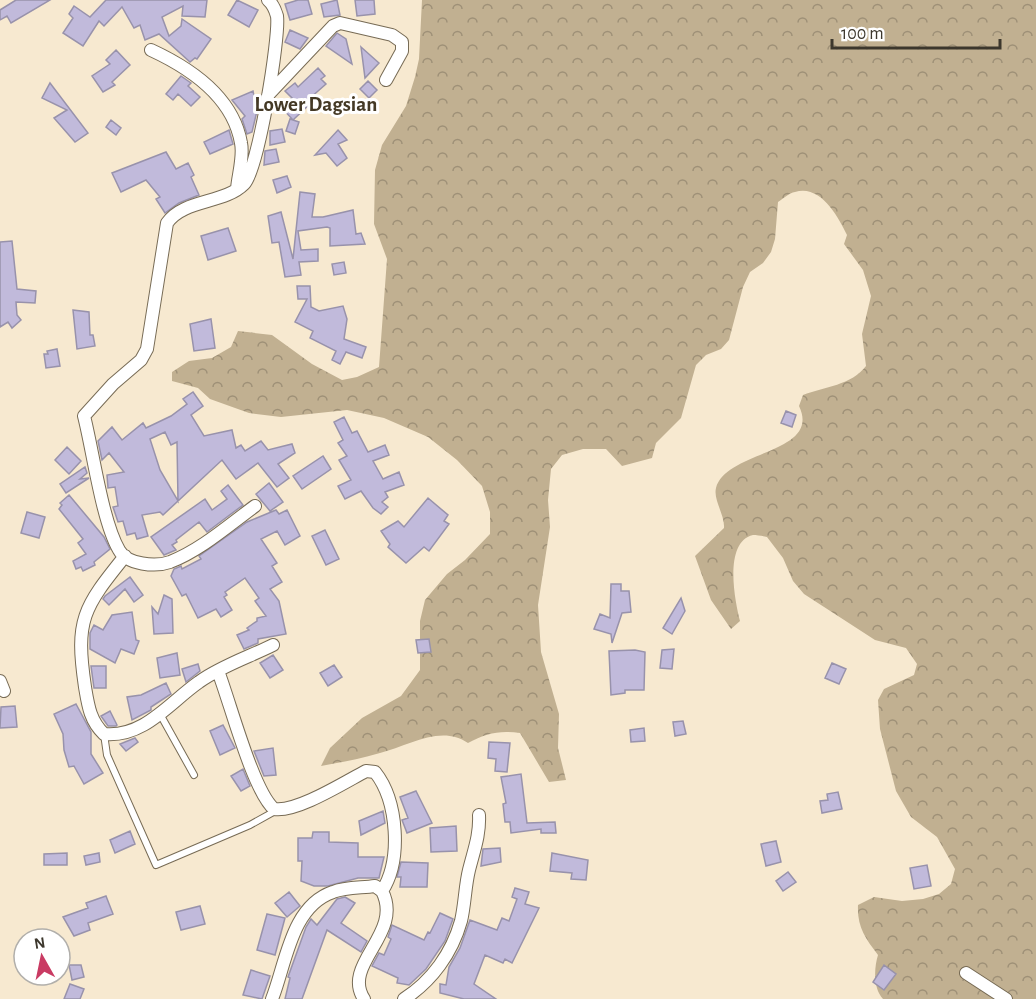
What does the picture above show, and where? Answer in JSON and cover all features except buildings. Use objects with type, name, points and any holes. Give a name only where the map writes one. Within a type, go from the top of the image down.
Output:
[{"type":"street","points":[[255,506],[210,538],[171,561],[152,565],[125,556],[120,552],[109,520],[84,416],[113,384],[141,360],[147,349],[167,223],[177,213],[237,189],[249,177],[268,95],[277,17],[268,0]]},
{"type":"street","points":[[268,95],[333,26],[340,23],[392,34],[402,42],[402,51],[386,80]]},
{"type":"street","points":[[151,50],[191,72],[224,104],[236,125],[242,145],[237,189]]},
{"type":"street","points":[[125,556],[98,590],[85,615],[80,639],[80,659],[92,718],[104,734],[126,732],[173,706],[199,682],[273,645]]},
{"type":"street","points":[[218,671],[255,774],[269,805],[277,810],[301,803],[366,771],[375,772],[389,802],[394,840],[389,880],[382,891]]},
{"type":"street","points":[[404,999],[428,981],[448,952],[456,935],[469,870],[478,839],[479,815]]},
{"type":"street","points":[[272,999],[292,936],[311,906],[332,892],[375,886],[382,891],[387,901],[387,920],[359,978],[360,992],[364,999]]},
{"type":"street","points":[[966,973],[1005,999]]},
{"type":"lane","points":[[160,714],[194,775]]},
{"type":"lane","points":[[104,734],[107,755],[156,865],[277,810]]},
{"type":"green space","points":[[422,0],[1036,0],[1036,999],[883,999],[877,989],[875,978],[878,955],[863,932],[858,905],[874,897],[902,901],[923,899],[939,894],[951,884],[955,869],[937,837],[911,817],[896,791],[880,729],[878,700],[884,689],[914,675],[917,664],[906,648],[875,640],[804,594],[793,581],[783,558],[764,536],[753,535],[744,540],[734,560],[734,587],[740,621],[731,629],[711,600],[695,556],[724,528],[716,493],[716,488],[723,476],[736,466],[785,443],[797,434],[802,422],[799,406],[803,395],[837,385],[853,377],[866,366],[862,334],[871,296],[863,270],[844,244],[847,235],[839,219],[827,203],[812,193],[804,191],[793,193],[778,202],[775,239],[771,252],[763,263],[750,272],[743,287],[729,340],[721,349],[706,355],[696,365],[681,418],[656,443],[652,458],[622,466],[606,449],[583,449],[562,455],[551,469],[548,500],[550,527],[538,605],[541,652],[559,714],[558,748],[566,780],[549,782],[520,733],[513,732],[493,733],[468,743],[447,736],[424,738],[373,755],[321,766],[330,748],[362,718],[401,696],[420,670],[420,621],[425,600],[447,574],[465,560],[490,534],[490,512],[482,486],[457,460],[428,437],[384,418],[347,410],[281,417],[249,413],[210,399],[198,388],[172,381],[172,372],[189,361],[212,358],[231,347],[238,331],[272,335],[312,364],[342,380],[357,377],[379,367],[387,259],[374,224],[375,170],[382,145],[406,106],[415,77],[419,59]]},
{"type":"district","name":"Lower Dagsian","points":[[316,104]]}]
